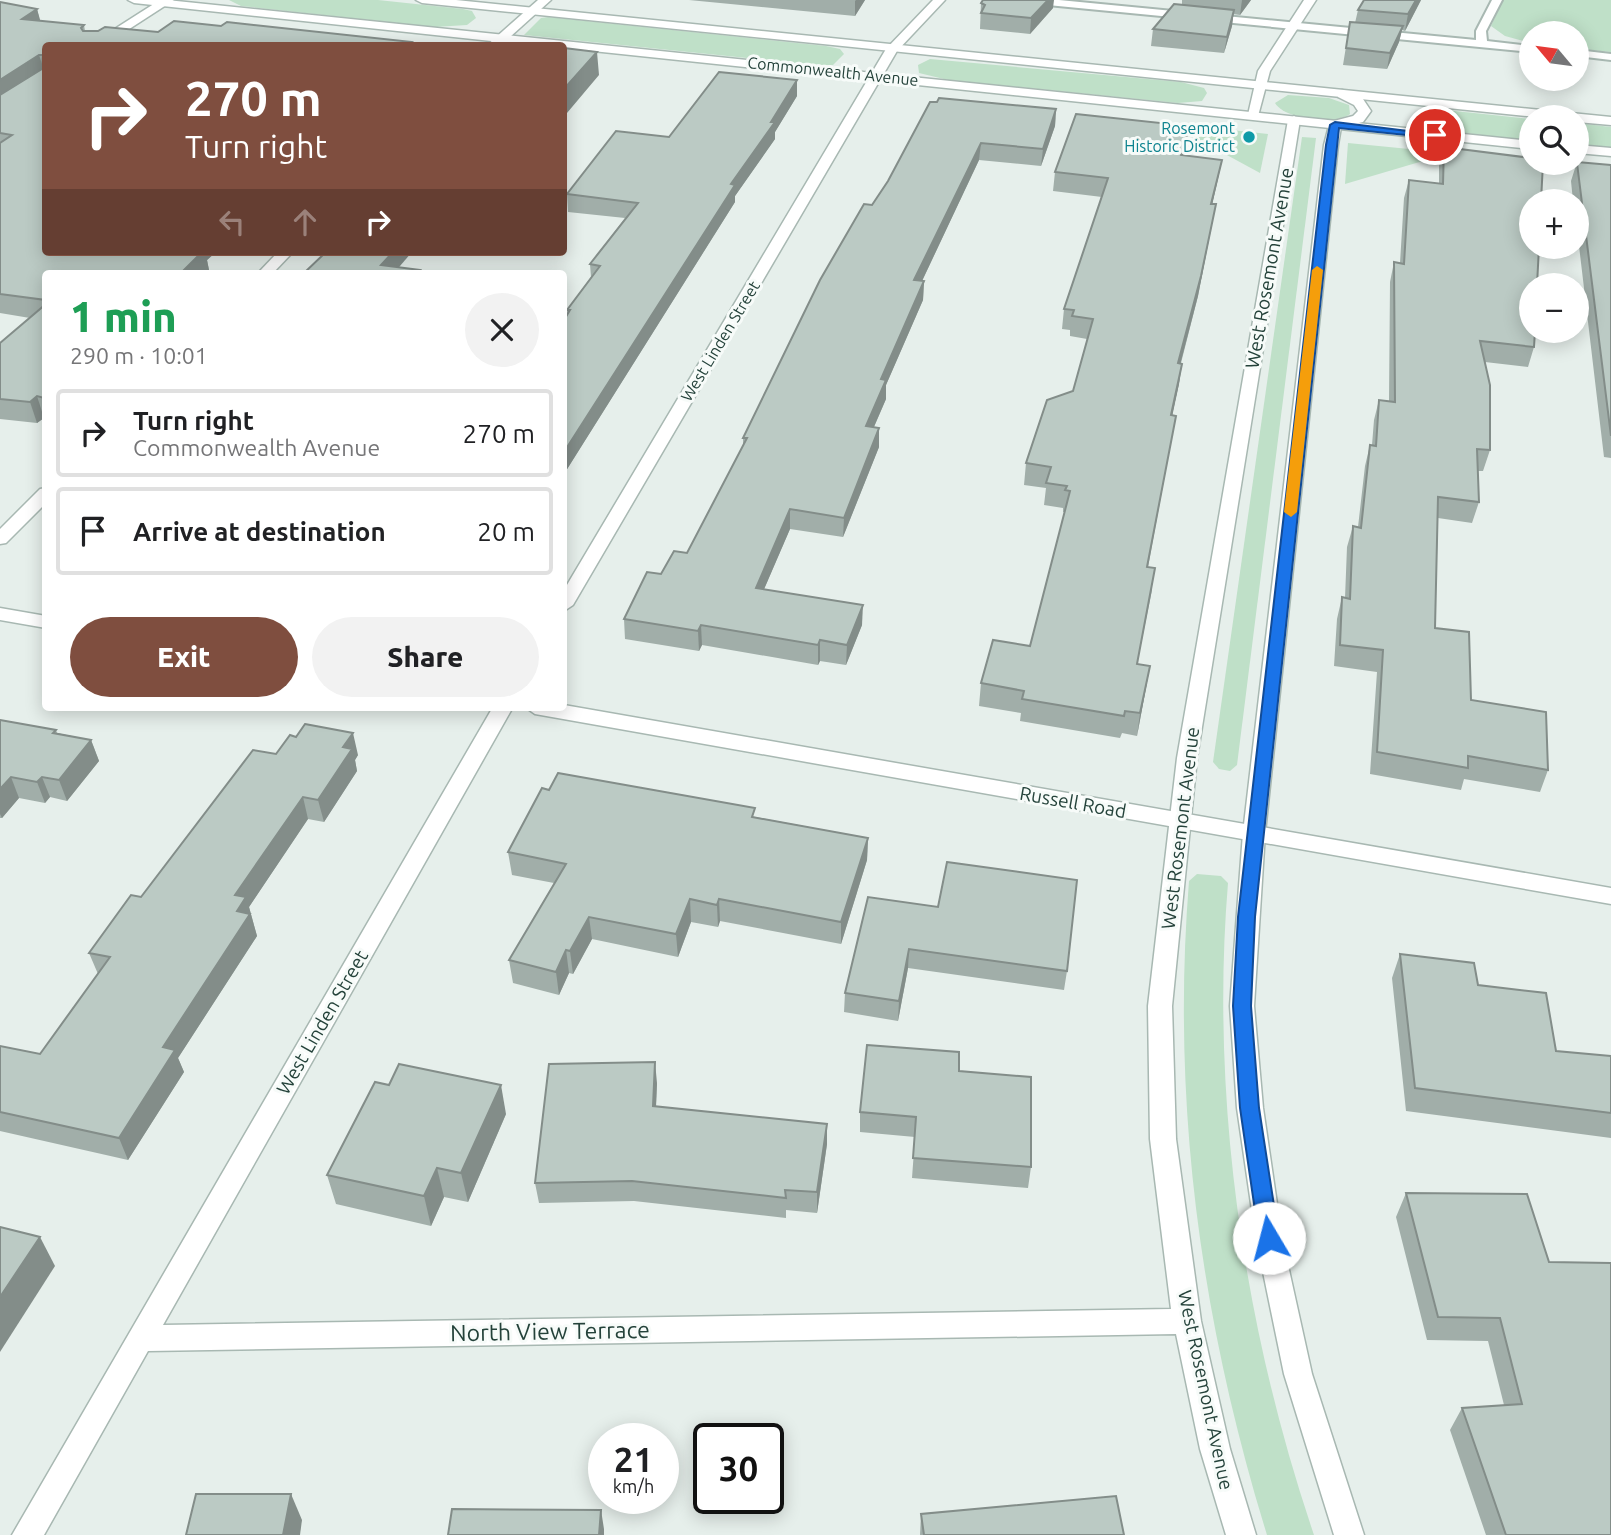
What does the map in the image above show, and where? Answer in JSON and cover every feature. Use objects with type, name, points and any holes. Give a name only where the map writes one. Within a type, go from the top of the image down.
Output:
[{"type":"street","name":"Commonwealth Avenue","points":[[134,0],[166,1],[496,41]]},
{"type":"street","name":"Commonwealth Avenue","points":[[422,0],[1519,112]]},
{"type":"street","points":[[496,41],[545,0]]},
{"type":"street","name":"West Linden Street","points":[[567,600],[892,49],[939,0]]},
{"type":"street","points":[[1252,116],[1264,71],[1310,0]]},
{"type":"street","points":[[100,42],[166,1]]},
{"type":"street","name":"Commonwealth Avenue","points":[[567,48],[877,76],[1519,144]]},
{"type":"street","points":[[1342,94],[1359,102],[1364,111],[1358,119],[1335,125],[1254,833],[1242,1006],[1250,1108],[1269,1238],[1298,1374],[1349,1535]]},
{"type":"street","name":"Commonwealth Avenue","points":[[1589,119],[1611,121]]},
{"type":"street","name":"West Rosemont Avenue","points":[[1241,1535],[1215,1449],[1187,1321],[1163,1139],[1160,1006],[1179,820],[1294,120]]},
{"type":"street","points":[[1589,150],[1611,152]]},
{"type":"street","points":[[268,270],[282,256]]},
{"type":"street","points":[[0,538],[42,497]]},
{"type":"street","points":[[0,614],[42,621]]},
{"type":"street","name":"West Linden Street","points":[[140,1338],[501,711]]},
{"type":"street","name":"Russell Road","points":[[558,711],[1611,896]]},
{"type":"street","name":"North View Terrace","points":[[140,1338],[1187,1321]]},
{"type":"street","points":[[27,1535],[140,1338]]},
{"type":"lane","points":[[1027,0],[1115,4],[1292,26],[1519,48]]},
{"type":"lane","points":[[1482,44],[1482,31],[1497,0]]},
{"type":"lane","points":[[1589,54],[1611,57]]},
{"type":"green space","points":[[229,0],[378,0],[463,9],[472,11],[476,18],[467,25],[435,27],[241,6]]},
{"type":"green space","points":[[1503,0],[1611,0],[1611,52],[1589,50],[1589,21],[1519,21],[1519,40],[1505,36],[1491,26]]},
{"type":"green space","points":[[541,18],[826,46],[840,49],[844,54],[833,65],[814,65],[524,35]]},
{"type":"green space","points":[[930,59],[1181,82],[1204,88],[1207,93],[1202,101],[1178,103],[948,80],[919,73],[918,65]]},
{"type":"green space","points":[[1288,95],[1329,98],[1349,105],[1350,114],[1322,120],[1299,117],[1280,109],[1275,103]]},
{"type":"green space","points":[[1436,109],[1519,118],[1519,140],[1433,129],[1424,125],[1420,115]]},
{"type":"green space","points":[[1168,123],[1268,134],[1260,173]]},
{"type":"green space","points":[[1589,124],[1611,127],[1611,149],[1589,147]]},
{"type":"green space","points":[[1302,137],[1316,138],[1237,765],[1230,771],[1219,769],[1213,762]]},
{"type":"green space","points":[[1348,143],[1450,153],[1345,184]]},
{"type":"green space","points":[[1197,874],[1221,876],[1228,883],[1224,1047],[1238,1213],[1268,1377],[1289,1457],[1314,1535],[1267,1535],[1224,1374],[1209,1293],[1196,1212],[1184,1048],[1184,965],[1189,881]]},
{"type":"building","points":[[983,0],[1048,0],[1031,18],[981,13],[985,5],[981,3]]},
{"type":"building","points":[[1364,0],[1416,0],[1408,14],[1358,10]]},
{"type":"building","points":[[0,2],[37,9],[22,19],[84,25],[81,28],[83,31],[98,31],[105,27],[158,32],[174,21],[221,26],[227,22],[412,42],[42,42],[42,55],[0,80]]},
{"type":"building","points":[[1174,4],[1234,10],[1227,37],[1153,29]]},
{"type":"building","points":[[1350,22],[1403,26],[1390,53],[1346,48]]},
{"type":"building","points":[[567,48],[597,52],[567,86]]},
{"type":"building","points":[[42,69],[42,256],[198,256],[184,270],[42,270],[42,299],[0,294],[0,143],[12,135],[0,133],[0,95]]},
{"type":"building","points":[[719,72],[797,80],[771,122],[775,122],[731,184],[735,185],[567,447],[567,315],[570,310],[567,310],[600,266],[590,264],[638,203],[567,194],[616,131],[669,137]]},
{"type":"building","points":[[939,98],[1056,109],[1043,149],[981,143],[914,280],[924,281],[881,379],[886,380],[866,426],[879,428],[844,518],[790,509],[756,588],[863,605],[847,645],[820,640],[818,645],[701,625],[698,631],[624,619],[647,572],[661,574],[674,551],[687,553],[747,438],[743,438],[820,280],[864,204],[872,205],[888,181],[930,102],[937,102]]},
{"type":"building","points":[[1076,114],[1189,126],[1181,155],[1222,160],[1211,204],[1216,204],[1201,276],[1178,363],[1182,364],[1171,415],[1176,416],[1147,567],[1155,568],[1137,664],[1150,666],[1140,713],[1125,711],[1124,716],[1022,699],[1024,691],[981,683],[993,640],[1030,646],[1070,491],[1065,490],[1067,486],[1046,483],[1051,467],[1026,463],[1047,400],[1073,391],[1093,319],[1072,316],[1074,310],[1064,309],[1108,178],[1055,172]]},
{"type":"building","points":[[1444,147],[1519,156],[1519,175],[1542,175],[1542,189],[1519,189],[1519,259],[1538,259],[1538,273],[1519,273],[1519,343],[1534,343],[1534,347],[1480,341],[1490,385],[1490,450],[1477,449],[1479,502],[1438,497],[1435,628],[1469,632],[1471,700],[1546,712],[1548,770],[1468,756],[1468,768],[1377,752],[1383,650],[1340,645],[1342,597],[1350,599],[1353,526],[1361,528],[1370,445],[1376,446],[1379,400],[1395,402],[1394,262],[1404,264],[1409,180],[1443,184]]},
{"type":"building","points":[[1589,163],[1611,165],[1611,436],[1589,259],[1589,189],[1580,189],[1578,175],[1589,175]]},
{"type":"building","points":[[322,256],[389,256],[381,265],[420,270],[307,270]]},
{"type":"building","points":[[42,307],[42,397],[37,396],[30,402],[0,399],[0,343]]},
{"type":"building","points":[[0,720],[56,730],[53,733],[91,740],[59,780],[42,777],[37,782],[11,777],[0,789]]},
{"type":"building","points":[[305,724],[353,733],[343,747],[352,749],[318,800],[303,797],[235,895],[246,897],[237,911],[250,914],[163,1047],[175,1050],[119,1138],[0,1112],[0,1046],[40,1054],[110,957],[89,953],[131,895],[141,897],[253,750],[276,754],[290,735],[296,737]]},
{"type":"building","points":[[558,773],[755,808],[752,817],[868,838],[841,922],[719,899],[717,905],[690,899],[676,934],[589,917],[570,951],[566,950],[556,972],[509,960],[566,864],[508,852],[542,788],[549,790]]},
{"type":"building","points":[[947,862],[1077,880],[1067,971],[909,949],[899,1001],[845,993],[868,897],[938,907]]},
{"type":"building","points":[[1400,954],[1474,963],[1478,985],[1546,993],[1556,1051],[1611,1056],[1611,1113],[1415,1088]]},
{"type":"building","points":[[867,1045],[959,1052],[959,1071],[1031,1077],[1031,1167],[913,1158],[916,1117],[860,1112]]},
{"type":"building","points":[[655,1062],[653,1106],[827,1124],[817,1192],[785,1190],[786,1198],[632,1181],[535,1183],[549,1064]]},
{"type":"building","points":[[399,1064],[501,1085],[461,1173],[437,1168],[424,1196],[327,1175],[375,1082],[389,1085]]},
{"type":"building","points":[[1406,1193],[1527,1194],[1549,1262],[1611,1263],[1611,1535],[1506,1535],[1462,1408],[1522,1404],[1500,1318],[1438,1317]]},
{"type":"building","points":[[0,1227],[40,1237],[0,1297]]},
{"type":"building","points":[[196,1494],[291,1494],[283,1535],[186,1535]]},
{"type":"building","points":[[1116,1496],[1124,1535],[924,1535],[921,1514]]},
{"type":"building","points":[[452,1509],[588,1510],[588,1514],[601,1514],[599,1535],[448,1535]]},
{"type":"slow traffic","points":[[1291,512],[1317,270]]},
{"type":"place","name":"Rosemont Historic District","points":[[1249,137]]},
{"type":"route","points":[[1269,1238],[1250,1108],[1242,1006],[1246,917],[1331,145],[1335,125],[1435,135]]}]
